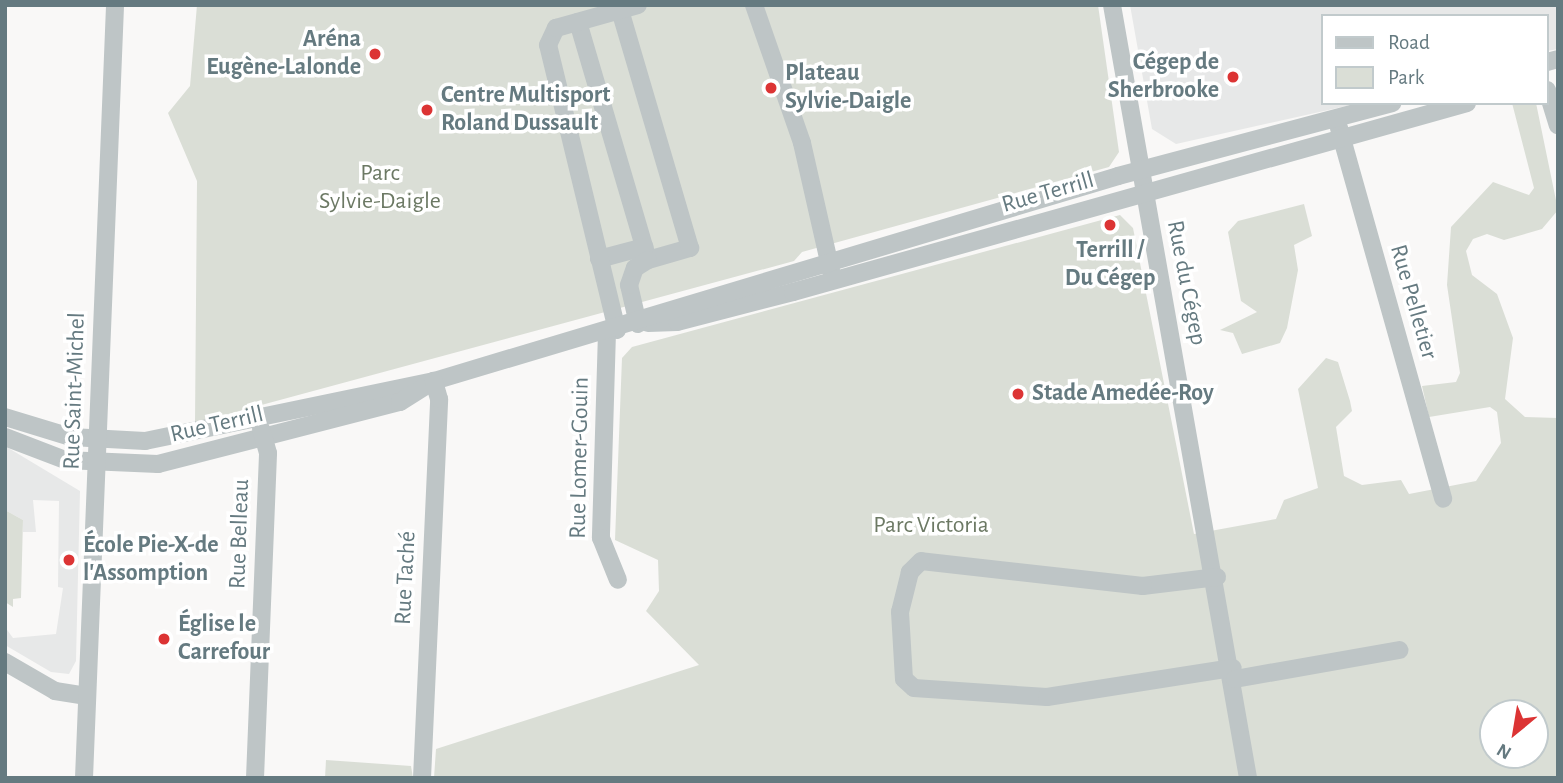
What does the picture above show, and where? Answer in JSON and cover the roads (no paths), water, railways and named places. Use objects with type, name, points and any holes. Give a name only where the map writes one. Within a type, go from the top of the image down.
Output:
[{"type":"street","name":"Rue Saint-Michel","points":[[84,778],[115,5]]},
{"type":"street","name":"Rue Lomer-Gouin","points":[[618,580],[601,538],[612,331],[599,258],[548,45],[556,28],[638,5]]},
{"type":"street","points":[[754,5],[802,143],[833,281]]},
{"type":"street","name":"Rue du Cégep","points":[[1112,5],[1143,191],[1234,673],[1248,778]]},
{"type":"street","points":[[599,258],[690,248],[620,10]]},
{"type":"street","points":[[578,22],[646,254]]},
{"type":"street","points":[[1549,96],[1558,125]]},
{"type":"street","name":"Rue Terrill","points":[[5,416],[97,441],[171,439],[434,381],[640,323],[676,305],[1140,170],[1385,105]]},
{"type":"street","name":"Rue Terrill","points":[[640,323],[677,322],[833,281],[1143,191],[1460,105]]},
{"type":"street","name":"Rue Pelletier","points":[[1336,118],[1443,499]]},
{"type":"street","points":[[640,323],[629,285],[635,268],[646,254]]},
{"type":"street","name":"Rue Terrill","points":[[5,437],[96,464],[158,464],[264,440],[400,402],[434,381]]},
{"type":"street","name":"Rue Taché","points":[[422,778],[439,400],[434,381]]},
{"type":"street","name":"Rue Belleau","points":[[255,778],[264,440],[258,420]]},
{"type":"street","points":[[1217,577],[1143,586],[921,561],[910,572],[900,611],[904,679],[914,688],[1053,697],[1399,650]]},
{"type":"street","points":[[5,662],[55,691],[87,696]]},
{"type":"place","name":"Aréna Eugène-Lalonde","points":[[375,54]]},
{"type":"place","name":"Cégep de Sherbrooke","points":[[1233,77]]},
{"type":"place","name":"Plateau Sylvie-Daigle","points":[[771,88]]},
{"type":"place","name":"Centre Multisport Roland Dussault","points":[[427,110]]},
{"type":"place","name":"Terrill / Du Cégep","points":[[1110,225]]},
{"type":"place","name":"Stade Amedée-Roy","points":[[1018,394]]},
{"type":"place","name":"École Pie-X-de l'Assomption","points":[[69,560]]},
{"type":"place","name":"Église le Carrefour","points":[[164,639]]},
{"type":"park label","name":"Parc Sylvie-Daigle","points":[[380,188]]},
{"type":"park label","name":"Parc Victoria","points":[[931,526]]}]
